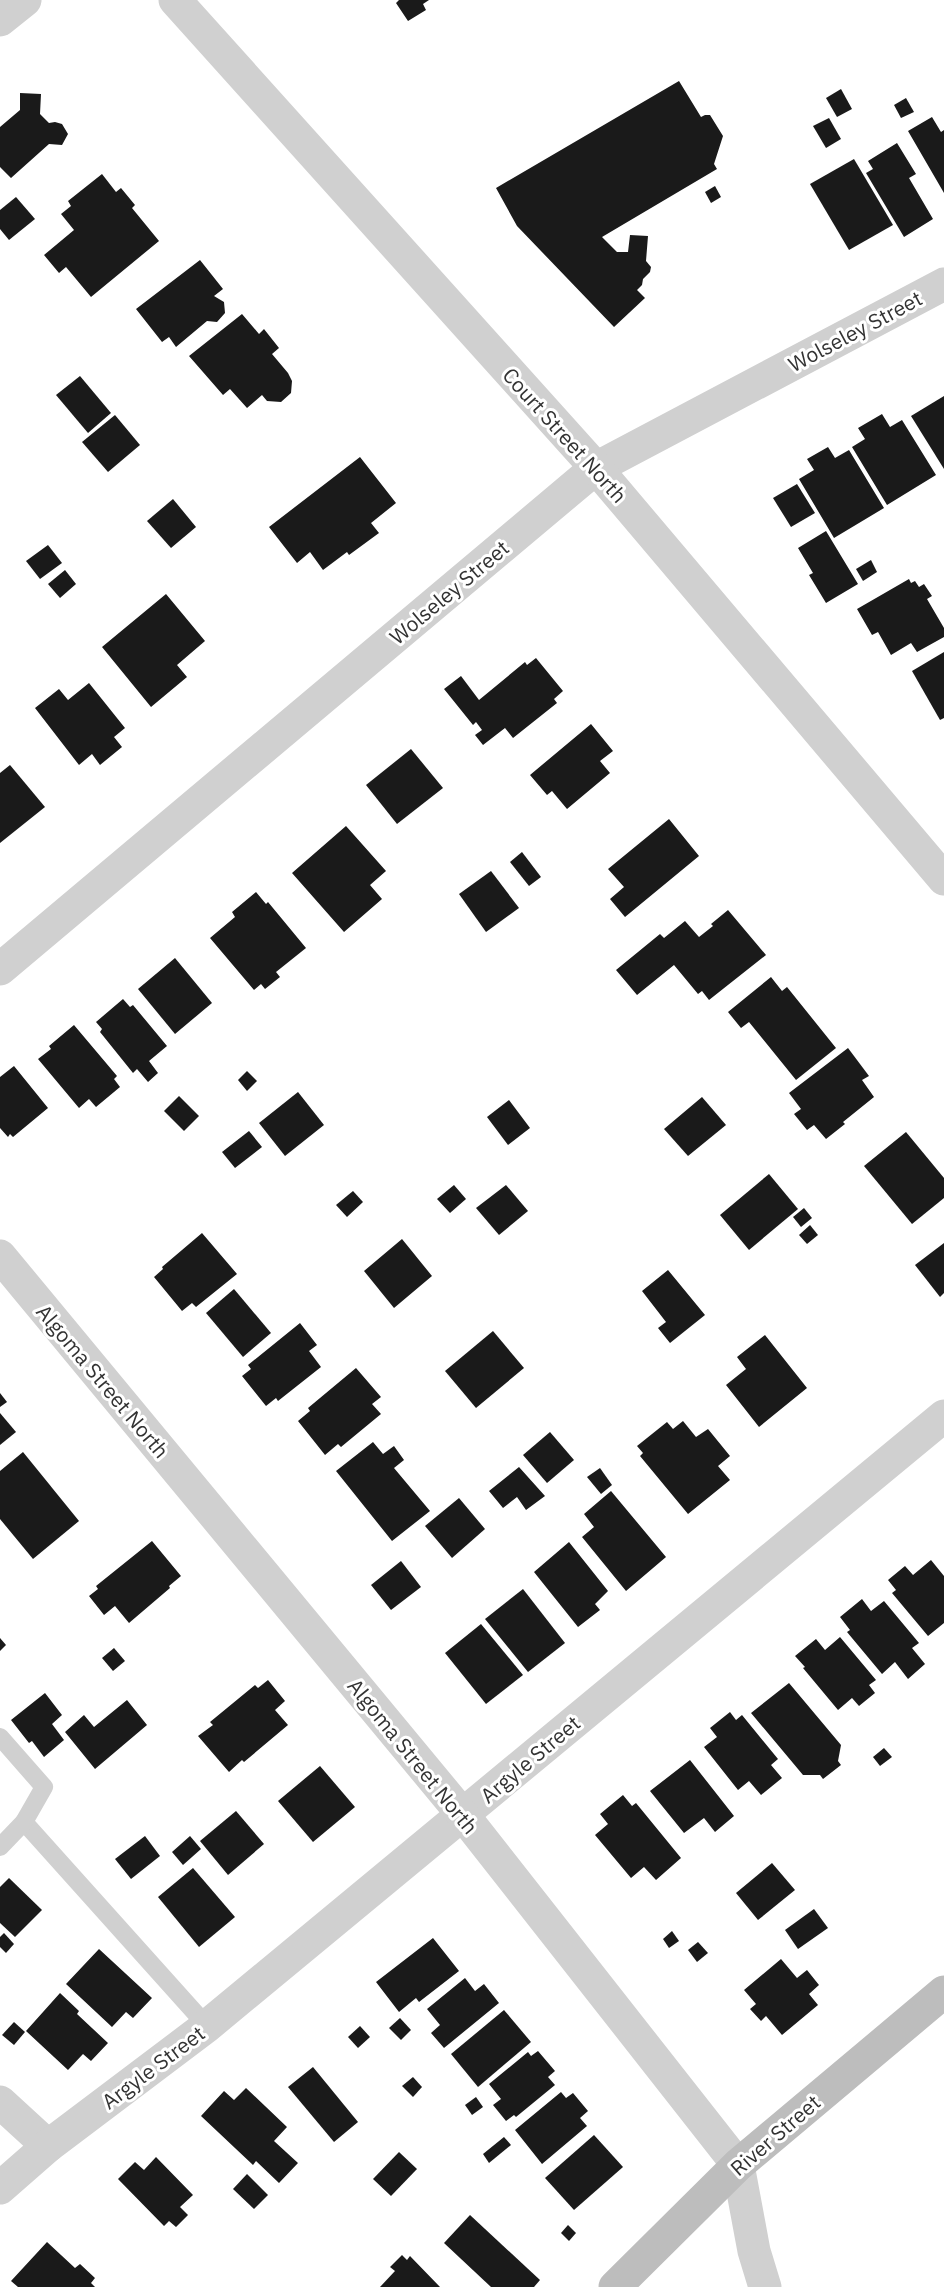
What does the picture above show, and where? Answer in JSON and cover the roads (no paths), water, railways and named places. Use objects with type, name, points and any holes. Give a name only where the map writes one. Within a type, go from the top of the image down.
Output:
[{"type":"main road","name":"River Street","points":[[615,2287],[738,2165],[944,1992]]},
{"type":"street","points":[[0,20],[24,0]]},
{"type":"street","name":"Court Street North","points":[[175,0],[596,468],[944,879]]},
{"type":"street","name":"Wolseley Street","points":[[0,969],[596,468],[944,284]]},
{"type":"street","name":"Algoma Street North","points":[[0,1256],[463,1815],[738,2165],[754,2251],[765,2287]]},
{"type":"street","name":"Argyle Street","points":[[0,2188],[48,2146],[207,2026],[944,1416]]},
{"type":"street","points":[[0,2102],[48,2146]]},
{"type":"lane","points":[[0,1737],[44,1787],[24,1822],[0,1847]]},
{"type":"lane","points":[[24,1822],[207,2026]]}]
